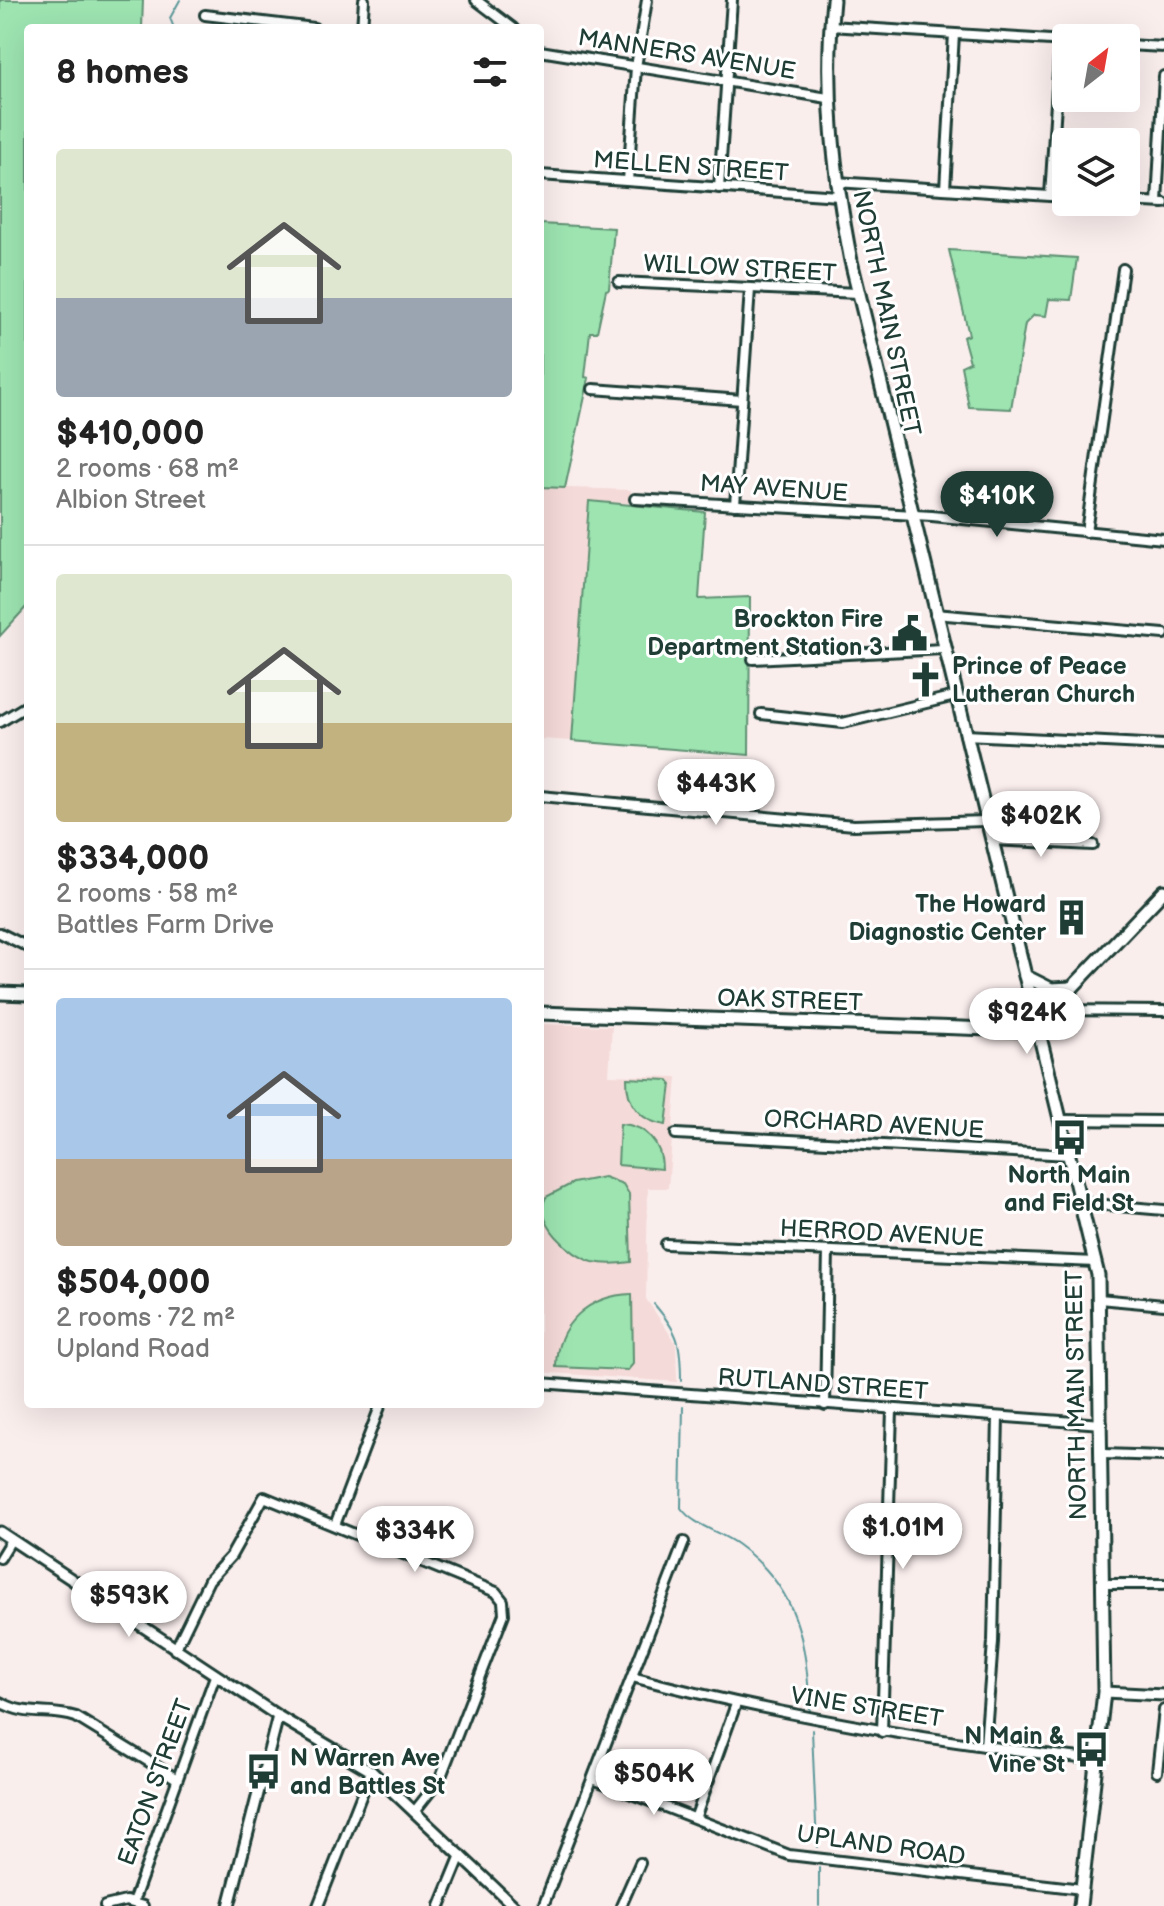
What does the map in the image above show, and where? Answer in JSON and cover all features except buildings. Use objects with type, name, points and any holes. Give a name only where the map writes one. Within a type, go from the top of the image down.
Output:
[{"type":"main road","name":"NORTH MAIN STREET","points":[[833,0],[828,98],[836,182],[858,293],[910,516],[1096,1262],[1103,1454],[1104,1692],[1080,1906]]},
{"type":"main road","points":[[1036,1022],[1164,891]]},
{"type":"main road","points":[[1025,976],[1044,988],[1072,987]]},
{"type":"main road","points":[[0,993],[24,994]]},
{"type":"main road","name":"OAK STREET","points":[[544,1013],[997,1031],[1019,1029],[1036,1022]]},
{"type":"street","points":[[362,24],[364,0]]},
{"type":"street","points":[[476,0],[508,24]]},
{"type":"street","points":[[628,181],[636,67],[647,0]]},
{"type":"street","points":[[719,188],[732,0]]},
{"type":"street","points":[[205,15],[280,24]]},
{"type":"street","points":[[830,26],[1052,40]]},
{"type":"street","points":[[945,189],[954,34]]},
{"type":"street","points":[[1140,46],[1164,47]]},
{"type":"street","name":"MANNERS AVENUE","points":[[544,49],[828,98]]},
{"type":"street","points":[[1140,202],[1160,203],[1164,76]]},
{"type":"street","points":[[836,182],[1050,196],[1057,112]]},
{"type":"street","name":"MELLEN STREET","points":[[544,175],[839,196]]},
{"type":"street","points":[[1086,532],[1123,269]]},
{"type":"street","name":"WILLOW STREET","points":[[619,282],[858,293]]},
{"type":"street","points":[[735,505],[750,289]]},
{"type":"street","points":[[593,389],[742,400]]},
{"type":"street","name":"MAY AVENUE","points":[[635,499],[910,516],[1164,539]]},
{"type":"street","points":[[935,614],[1164,634]]},
{"type":"street","points":[[753,659],[943,649]]},
{"type":"street","points":[[761,714],[843,723],[955,696]]},
{"type":"street","points":[[0,722],[24,707]]},
{"type":"street","points":[[965,735],[1164,745]]},
{"type":"street","points":[[544,796],[854,825],[986,821]]},
{"type":"street","points":[[991,840],[1093,845]]},
{"type":"street","points":[[0,933],[24,945]]},
{"type":"street","points":[[1051,1010],[1164,1011]]},
{"type":"street","points":[[1061,1120],[1164,1121]]},
{"type":"street","name":"ORCHARD AVENUE","points":[[676,1134],[1070,1155]]},
{"type":"street","points":[[1083,1203],[1164,1210]]},
{"type":"street","name":"HERROD AVENUE","points":[[666,1244],[1096,1262]]},
{"type":"street","points":[[825,1405],[828,1251]]},
{"type":"street","points":[[1099,1299],[1164,1305]]},
{"type":"street","name":"RUTLAND STREET","points":[[544,1383],[1102,1424]]},
{"type":"street","points":[[335,1525],[379,1408]]},
{"type":"street","points":[[882,1732],[892,1410]]},
{"type":"street","points":[[985,1746],[993,1642],[998,1417]]},
{"type":"street","points":[[1103,1454],[1164,1456]]},
{"type":"street","points":[[175,1650],[209,1580],[223,1565],[264,1497],[484,1585],[503,1601],[504,1614],[440,1779],[414,1812]]},
{"type":"street","points":[[0,1532],[215,1676],[371,1771],[514,1906]]},
{"type":"street","points":[[0,1558],[11,1540]]},
{"type":"street","points":[[543,1906],[684,1542]]},
{"type":"street","points":[[1102,1584],[1164,1584]]},
{"type":"street","name":"EATON STREET","points":[[133,1902],[215,1676]]},
{"type":"street","name":"VINE STREET","points":[[632,1677],[736,1704],[882,1732],[1098,1760]]},
{"type":"street","points":[[1104,1692],[1164,1695]]},
{"type":"street","points":[[0,1702],[17,1712],[62,1712],[76,1717],[177,1779]]},
{"type":"street","points":[[696,1816],[736,1704]]},
{"type":"street","points":[[1157,1772],[1164,1710]]},
{"type":"street","points":[[229,1906],[278,1716]]},
{"type":"street","points":[[318,1906],[371,1771]]},
{"type":"street","name":"UPLAND ROAD","points":[[593,1779],[696,1816],[789,1855],[1082,1889]]},
{"type":"street","points":[[440,1906],[461,1855]]},
{"type":"street","points":[[621,1906],[640,1863]]},
{"type":"street","points":[[105,1906],[133,1902],[143,1906]]},
{"type":"shaded area","points":[[544,487],[631,490],[630,503],[589,502],[572,741],[544,739]]},
{"type":"shaded area","points":[[544,1024],[612,1026],[609,1075],[677,1077],[668,1188],[648,1188],[646,1299],[676,1343],[677,1382],[544,1372]]},
{"type":"green space","points":[[0,0],[143,0],[142,24],[24,24],[24,609],[0,636]]},
{"type":"green space","points":[[544,224],[614,228],[609,289],[606,290],[597,332],[590,332],[585,377],[589,378],[565,488],[544,487]]},
{"type":"green space","points":[[949,250],[1077,258],[1071,300],[1049,299],[1046,316],[1034,315],[1025,324],[1011,409],[969,407],[961,366],[970,362],[963,337],[969,335]]},
{"type":"green space","points":[[589,501],[705,512],[699,599],[750,597],[749,755],[572,741]]},
{"type":"green space","points":[[627,1078],[668,1080],[671,1084],[666,1125],[642,1116],[632,1104]]},
{"type":"green space","points":[[620,1124],[638,1128],[651,1137],[659,1151],[662,1169],[618,1165]]},
{"type":"green space","points":[[604,1177],[623,1184],[629,1194],[631,1262],[603,1264],[584,1259],[556,1237],[545,1217],[546,1197],[573,1183]]},
{"type":"green space","points":[[632,1294],[633,1364],[628,1370],[556,1367],[562,1337],[578,1314],[602,1300]]},
{"type":"waterway","points":[[172,24],[170,18],[180,0]]},
{"type":"waterway","points":[[654,1304],[677,1339],[681,1381]]},
{"type":"waterway","points":[[683,1407],[681,1508],[700,1524],[737,1544],[774,1579],[786,1598],[801,1639],[810,1711]]},
{"type":"waterway","points":[[812,1730],[817,1847]]},
{"type":"waterway","points":[[819,1868],[819,1906]]},
{"type":"place","name":"Brockton Fire Department Station 3","points":[[909,633]]},
{"type":"place","name":"Prince of Peace Lutheran Church","points":[[926,680]]},
{"type":"place","name":"The Howard Diagnostic Center","points":[[1072,918]]},
{"type":"place","name":"North Main and Field St","points":[[1069,1138]]},
{"type":"place","name":"N Main & Vine St","points":[[1091,1750]]},
{"type":"place","name":"N Warren Ave and Battles St","points":[[264,1772]]}]
